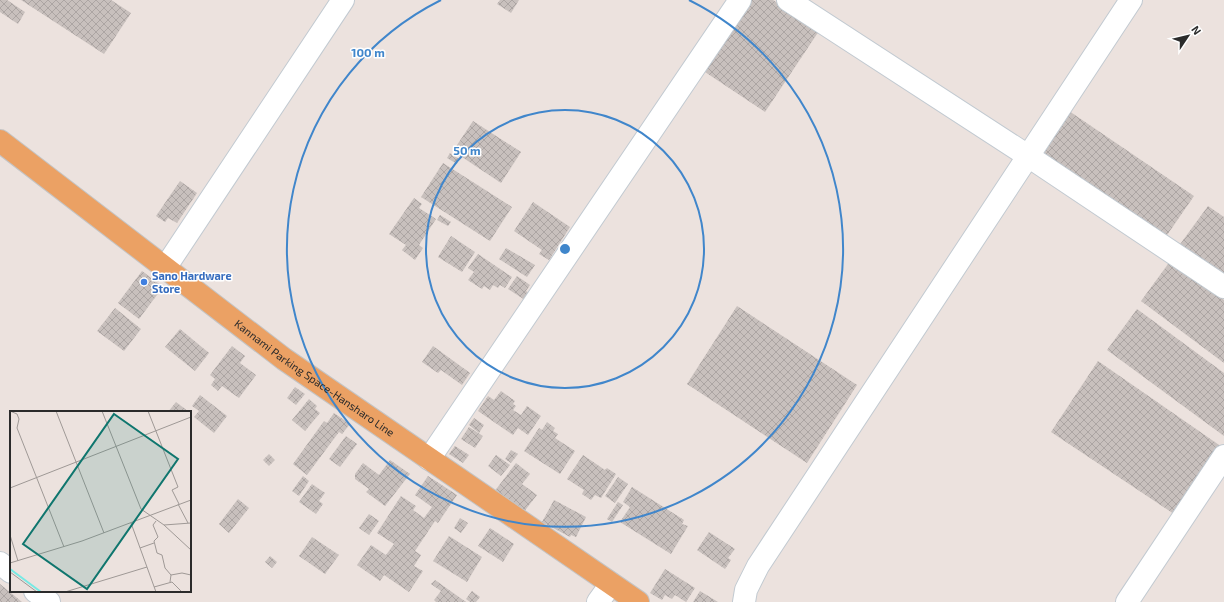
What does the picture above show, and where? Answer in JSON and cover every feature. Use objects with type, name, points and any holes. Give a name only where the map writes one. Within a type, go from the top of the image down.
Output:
[{"type":"main road","name":"Kannami Parking Space-Hansharo Line","points":[[0,141],[284,359],[638,602]]},
{"type":"street","points":[[165,268],[343,0]]},
{"type":"street","points":[[429,459],[740,0]]},
{"type":"street","points":[[788,0],[1028,156],[1224,288]]},
{"type":"street","points":[[744,602],[746,590],[758,566],[1131,0]]},
{"type":"street","points":[[1127,602],[1224,456]]},
{"type":"street","points":[[0,563],[10,571]]},
{"type":"street","points":[[598,602],[611,584]]},
{"type":"street","points":[[36,592],[49,602]]},
{"type":"building","points":[[0,0],[7,0],[25,12],[18,24],[0,12]]},
{"type":"building","points":[[21,0],[111,0],[131,13],[104,54]]},
{"type":"building","points":[[500,0],[519,0],[511,13],[497,4]]},
{"type":"building","points":[[749,0],[773,0],[819,31],[765,112],[702,70]]},
{"type":"building","points":[[1069,111],[1194,196],[1165,238],[1040,153]]},
{"type":"building","points":[[473,121],[521,152],[501,183],[453,151]]},
{"type":"building","points":[[450,153],[459,159],[457,164],[447,158]]},
{"type":"building","points":[[443,163],[512,207],[490,241],[421,197]]},
{"type":"building","points":[[180,181],[197,193],[177,223],[168,218],[165,222],[156,216]]},
{"type":"building","points":[[414,198],[422,204],[419,208],[436,219],[419,245],[423,248],[415,260],[402,250],[406,245],[389,234]]},
{"type":"building","points":[[533,202],[570,227],[549,260],[539,254],[542,250],[514,231]]},
{"type":"building","points":[[1208,206],[1224,217],[1224,280],[1178,247]]},
{"type":"building","points":[[440,215],[451,222],[448,226],[437,220]]},
{"type":"building","points":[[451,236],[475,252],[462,272],[438,257]]},
{"type":"building","points":[[506,248],[535,265],[527,277],[499,259]]},
{"type":"building","points":[[478,254],[512,277],[505,288],[500,285],[498,288],[493,285],[490,290],[484,286],[482,289],[468,280],[474,272],[468,268]]},
{"type":"building","points":[[1171,260],[1224,300],[1224,363],[1141,301]]},
{"type":"building","points":[[142,271],[163,287],[139,319],[118,303]]},
{"type":"building","points":[[517,276],[530,285],[526,291],[529,293],[525,300],[508,289]]},
{"type":"building","points":[[737,306],[857,385],[807,463],[687,384]]},
{"type":"building","points":[[115,308],[141,329],[124,351],[97,331]]},
{"type":"building","points":[[1137,309],[1224,373],[1224,436],[1107,350]]},
{"type":"building","points":[[180,329],[209,353],[195,371],[165,347]]},
{"type":"building","points":[[232,346],[245,356],[240,363],[256,375],[239,398],[222,386],[218,391],[211,385],[215,379],[210,375]]},
{"type":"building","points":[[433,346],[470,373],[462,385],[441,370],[438,373],[422,362]]},
{"type":"building","points":[[1098,361],[1222,447],[1177,516],[1051,432]]},
{"type":"building","points":[[295,387],[305,394],[296,405],[287,398]]},
{"type":"building","points":[[501,391],[515,401],[513,404],[516,406],[513,410],[521,415],[527,406],[541,416],[528,435],[518,428],[513,435],[478,411],[488,396],[494,400]]},
{"type":"building","points":[[200,395],[227,416],[214,433],[194,417],[199,411],[192,406]]},
{"type":"building","points":[[309,399],[317,406],[315,409],[320,413],[305,431],[292,420]]},
{"type":"building","points":[[176,402],[188,411],[169,411]]},
{"type":"building","points":[[334,413],[350,424],[342,434],[339,432],[307,475],[293,464],[324,421],[327,423]]},
{"type":"building","points":[[474,418],[484,425],[479,433],[469,425]]},
{"type":"building","points":[[547,422],[555,428],[553,431],[558,434],[555,438],[575,451],[560,474],[524,451],[539,428],[542,430]]},
{"type":"building","points":[[469,427],[483,436],[475,448],[461,439]]},
{"type":"building","points":[[346,436],[357,444],[340,467],[329,459]]},
{"type":"building","points":[[455,446],[469,455],[463,463],[449,454]]},
{"type":"building","points":[[511,450],[518,454],[511,463],[505,459]]},
{"type":"building","points":[[269,454],[275,460],[269,466],[263,460]]},
{"type":"building","points":[[496,455],[510,465],[501,476],[488,466]]},
{"type":"building","points":[[583,455],[605,470],[607,468],[616,474],[601,498],[595,495],[591,500],[582,494],[584,490],[567,479]]},
{"type":"building","points":[[390,460],[410,474],[385,506],[366,492],[369,489],[355,479],[355,474],[363,463],[379,475]]},
{"type":"building","points":[[516,463],[530,474],[522,484],[537,495],[523,513],[494,492]]},
{"type":"building","points":[[303,476],[309,481],[299,496],[292,491]]},
{"type":"building","points":[[428,476],[457,495],[438,523],[435,521],[415,551],[421,555],[414,566],[423,571],[409,592],[384,575],[380,581],[357,565],[371,545],[386,555],[394,544],[377,533],[401,496],[416,506],[413,510],[424,518],[432,507],[415,495]]},
{"type":"building","points":[[618,477],[628,484],[615,503],[605,496]]},
{"type":"building","points":[[312,484],[325,493],[319,501],[323,504],[316,514],[299,502]]},
{"type":"building","points":[[632,487],[684,520],[682,524],[688,526],[671,554],[620,522],[630,507],[623,502]]},
{"type":"building","points":[[238,499],[249,508],[229,533],[219,524]]},
{"type":"building","points":[[554,500],[586,517],[576,537],[571,535],[570,537],[542,522]]},
{"type":"building","points":[[618,502],[623,505],[612,522],[607,519]]},
{"type":"building","points":[[369,514],[379,521],[369,535],[359,528]]},
{"type":"building","points":[[460,518],[468,523],[461,533],[454,528]]},
{"type":"building","points":[[490,528],[514,544],[503,562],[478,546]]},
{"type":"building","points":[[709,532],[735,549],[728,558],[731,560],[725,569],[697,550]]},
{"type":"building","points":[[449,536],[482,557],[467,582],[433,561]]},
{"type":"building","points":[[312,537],[339,555],[325,574],[299,556]]},
{"type":"building","points":[[270,556],[277,562],[272,568],[265,562]]},
{"type":"building","points":[[665,569],[695,588],[686,602],[675,595],[672,599],[665,595],[662,600],[650,593]]},
{"type":"building","points":[[435,580],[466,602],[436,602],[434,600],[441,591],[431,584]]},
{"type":"building","points":[[0,584],[22,602],[0,602]]},
{"type":"building","points":[[472,591],[480,597],[476,602],[470,602],[466,599]]},
{"type":"building","points":[[700,591],[718,602],[693,602]]},
{"type":"place","name":"Sano Hardware Store","points":[[144,282]]}]
